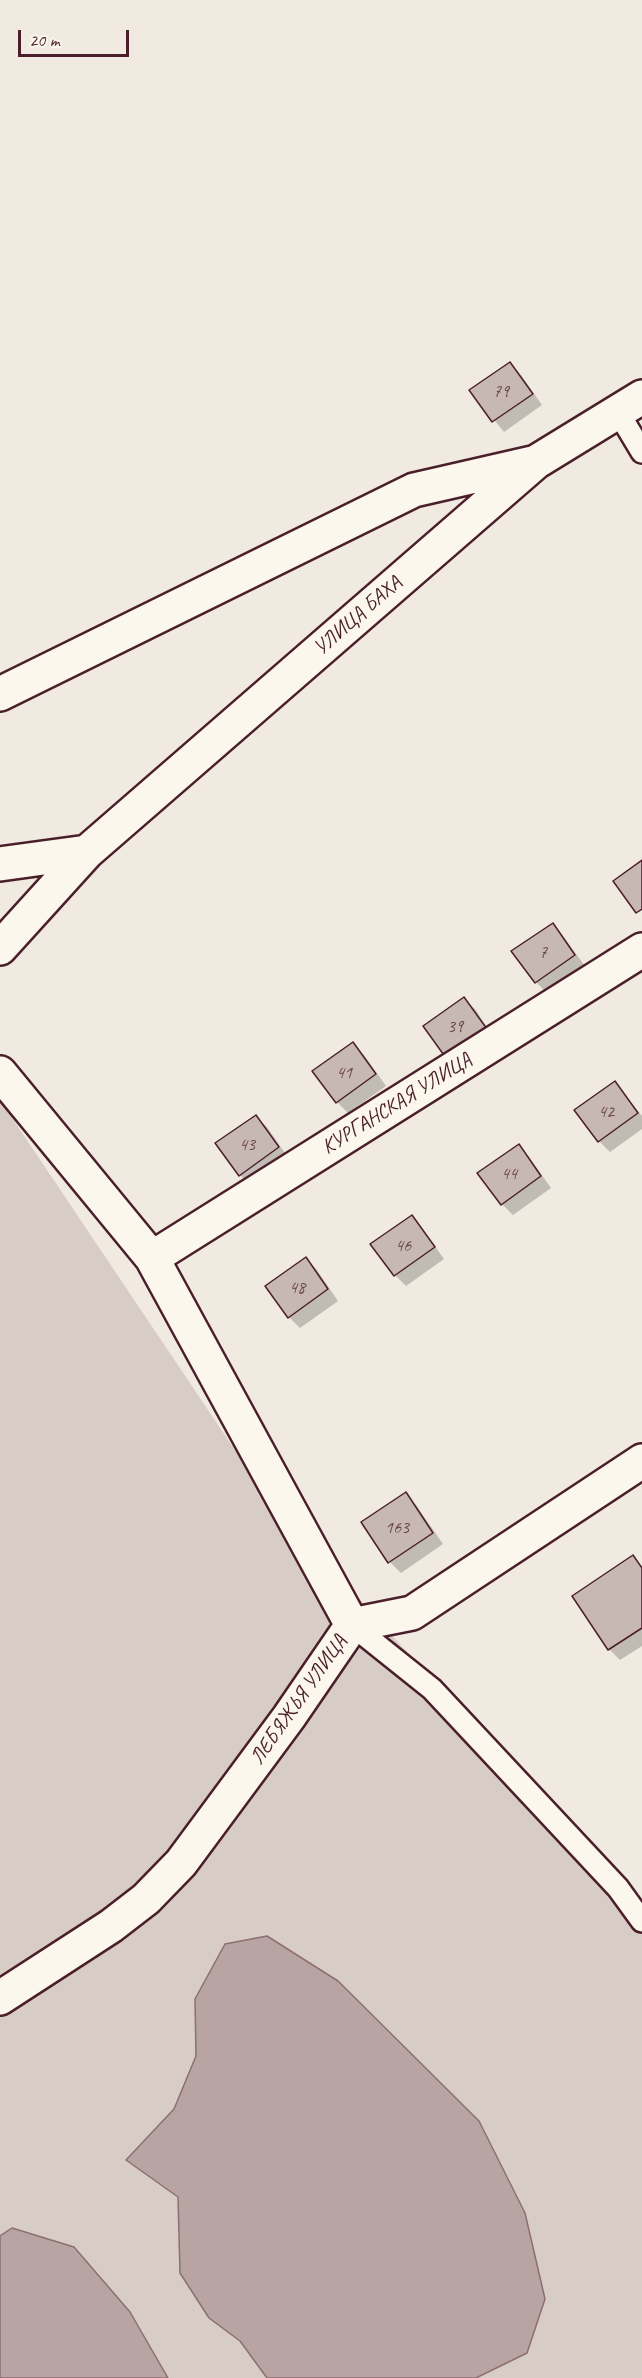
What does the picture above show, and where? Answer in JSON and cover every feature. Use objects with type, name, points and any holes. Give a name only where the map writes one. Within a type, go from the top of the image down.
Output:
[{"type":"street","name":"УЛИЦА БАХА","points":[[0,948],[87,852],[536,462],[630,404]]},
{"type":"street","points":[[0,694],[414,490],[536,462]]},
{"type":"street","points":[[0,864],[87,852]]},
{"type":"street","name":"КУРГАНСКАЯ УЛИЦА","points":[[152,1258],[642,950]]},
{"type":"street","points":[[0,1073],[152,1258],[352,1625]]},
{"type":"street","name":"ЛЕБЯЖЬЯ УЛИЦА","points":[[0,1998],[111,1926],[146,1899],[181,1863],[289,1717],[352,1625],[412,1613],[642,1461]]},
{"type":"lane","points":[[630,404],[642,452]]},
{"type":"lane","points":[[352,1625],[432,1689],[618,1888],[642,1921]]},
{"type":"shaded area","points":[[0,1100],[261,1489],[642,1915],[642,2378],[0,2378]]},
{"type":"shaded area","points":[[267,1936],[338,1981],[479,2121],[525,2213],[545,2299],[527,2353],[476,2378],[267,2378],[240,2341],[209,2318],[180,2273],[178,2197],[126,2160],[174,2109],[196,2056],[195,1999],[225,1944]]},
{"type":"shaded area","points":[[12,2228],[74,2247],[130,2312],[168,2378],[0,2378],[0,2236]]},
{"type":"building","points":[[510,362],[533,394],[492,422],[469,390]]},
{"type":"building","points":[[642,860],[642,909],[636,913],[613,881]]},
{"type":"building","points":[[553,923],[575,955],[535,983],[511,951]]},
{"type":"building","points":[[464,997],[487,1029],[446,1058],[423,1026]]},
{"type":"building","points":[[353,1042],[376,1074],[336,1103],[312,1071]]},
{"type":"building","points":[[615,1081],[638,1113],[598,1142],[574,1110]]},
{"type":"building","points":[[256,1115],[279,1147],[239,1176],[215,1143]]},
{"type":"building","points":[[519,1144],[541,1176],[501,1205],[477,1173]]},
{"type":"building","points":[[412,1215],[435,1247],[394,1276],[370,1244]]},
{"type":"building","points":[[306,1257],[328,1289],[288,1318],[265,1286]]},
{"type":"building","points":[[406,1492],[433,1533],[388,1563],[361,1522]]},
{"type":"building","points":[[633,1555],[642,1568],[642,1628],[608,1650],[572,1596]]}]
